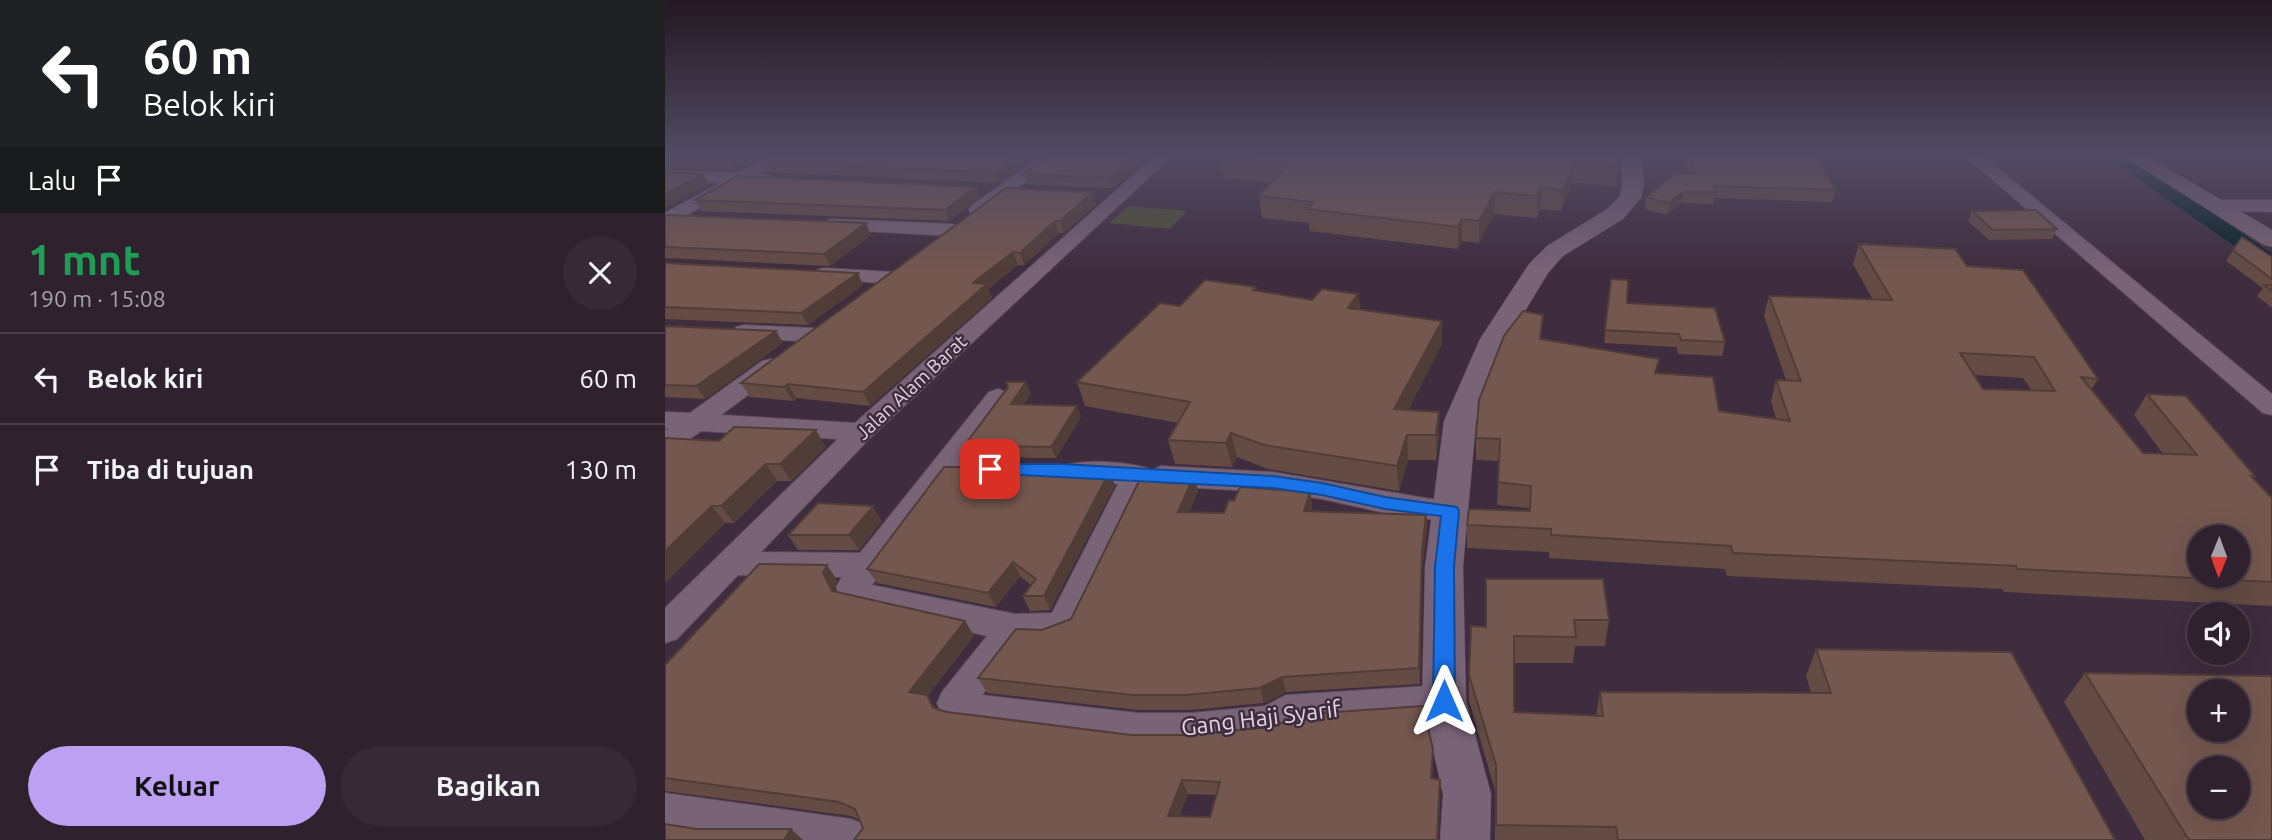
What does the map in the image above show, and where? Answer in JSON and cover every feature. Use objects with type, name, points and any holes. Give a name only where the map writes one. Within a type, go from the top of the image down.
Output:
[{"type":"street","points":[[667,218],[711,194]]},
{"type":"street","points":[[933,246],[1000,194]]},
{"type":"street","name":"Jalan Alam Barat","points":[[665,629],[861,432],[1121,194]]},
{"type":"street","points":[[1465,840],[1467,793],[1444,701],[1444,567],[1459,421],[1494,339],[1538,269],[1555,251],[1625,206],[1631,194]]},
{"type":"street","points":[[2019,194],[2272,407]]},
{"type":"street","points":[[2199,194],[2272,240]]},
{"type":"street","points":[[1087,195],[1118,197]]},
{"type":"street","points":[[2219,206],[2272,206]]},
{"type":"street","points":[[667,218],[711,219]]},
{"type":"street","points":[[819,224],[953,230]]},
{"type":"street","points":[[862,299],[912,262]]},
{"type":"street","points":[[799,273],[892,278]]},
{"type":"street","points":[[665,444],[822,328],[718,331]]},
{"type":"street","points":[[998,397],[852,587],[855,594],[1015,628],[1049,629],[1065,623],[1137,475]]},
{"type":"street","points":[[665,420],[861,432]]},
{"type":"street","points":[[942,469],[1009,470]]},
{"type":"street","points":[[1049,470],[1273,482],[1322,489],[1385,503],[1450,511]]},
{"type":"street","points":[[730,563],[871,565]]},
{"type":"street","name":"Gang Haji Syarif","points":[[1015,628],[955,704],[957,708],[1138,730],[1191,730],[1273,722],[1286,711],[1444,701]]},
{"type":"street","points":[[665,813],[851,840]]},
{"type":"green space","points":[[1129,206],[1187,211],[1170,229],[1109,223]]},
{"type":"building","points":[[705,194],[966,194],[945,210],[695,200]]},
{"type":"building","points":[[998,194],[1090,194],[1060,221],[1055,221],[1020,253],[1013,252],[973,283],[987,284],[863,392],[788,384],[784,387],[741,383]]},
{"type":"building","points":[[1494,194],[1479,221],[1462,219],[1458,227],[1307,209],[1314,202],[1259,196]]},
{"type":"building","points":[[1649,194],[1680,194],[1669,203],[1646,197]]},
{"type":"building","points":[[2036,210],[2057,229],[1993,230],[1972,211]]},
{"type":"building","points":[[665,215],[866,223],[824,254],[665,247]]},
{"type":"building","points":[[2242,237],[2272,257],[2272,279],[2233,250]]},
{"type":"building","points":[[1859,244],[1955,249],[1967,266],[2023,270],[2098,379],[2081,377],[2143,453],[2197,455],[2147,394],[2186,396],[2255,476],[2251,476],[2272,498],[2272,582],[2251,581],[2251,525],[2187,525],[2187,578],[2017,569],[2016,566],[1733,553],[1731,546],[1551,535],[1551,529],[1467,525],[1469,509],[1530,511],[1531,486],[1498,482],[1500,439],[1476,438],[1479,400],[1504,336],[1523,311],[1543,315],[1540,339],[1659,359],[1655,373],[1713,377],[1719,411],[1790,421],[1776,380],[1801,381],[1769,296],[1892,300]],"holes":[[[1960,353],[2034,357],[2055,391],[1983,389]]]},
{"type":"building","points":[[665,263],[858,273],[801,313],[665,307]]},
{"type":"building","points":[[1611,279],[1628,280],[1627,303],[1715,308],[1725,342],[1681,340],[1679,334],[1605,330]]},
{"type":"building","points":[[1205,280],[1256,287],[1253,290],[1312,300],[1322,289],[1358,294],[1348,308],[1442,321],[1394,409],[1439,412],[1436,435],[1407,435],[1397,466],[1264,445],[1231,433],[1226,443],[1168,440],[1190,402],[1077,382],[1160,303],[1180,306]]},
{"type":"building","points":[[665,326],[776,331],[696,386],[665,385]]},
{"type":"building","points":[[1006,382],[1026,382],[1011,404],[1077,406],[1051,447],[964,446],[1008,387]]},
{"type":"building","points":[[734,427],[816,430],[780,464],[766,464],[721,506],[712,506],[665,551],[665,438],[719,441]]},
{"type":"building","points":[[944,467],[1056,467],[1110,471],[1044,596],[1023,596],[1036,579],[1013,562],[988,593],[867,569]]},
{"type":"building","points":[[1143,473],[1194,475],[1178,512],[1224,513],[1229,500],[1234,501],[1240,487],[1310,492],[1304,511],[1426,515],[1422,551],[1419,668],[1282,677],[1260,688],[1186,695],[1132,695],[978,678],[1016,629],[1042,630],[1071,619]]},
{"type":"building","points":[[818,503],[873,506],[849,535],[788,535]]},
{"type":"building","points":[[759,564],[827,565],[823,573],[832,591],[965,621],[909,692],[927,695],[933,708],[947,712],[1131,735],[1186,735],[1270,727],[1284,722],[1292,715],[1423,706],[1433,749],[1431,778],[1440,780],[1437,840],[854,840],[863,828],[855,809],[839,802],[665,778],[665,665]],"holes":[[[1182,780],[1220,782],[1210,817],[1168,816]]]},
{"type":"building","points":[[1486,579],[1603,579],[1609,620],[1574,620],[1576,637],[1514,636],[1514,712],[1603,716],[1600,692],[1831,693],[1816,649],[2011,652],[2115,840],[1618,840],[1616,827],[1496,825],[1496,765],[1469,675],[1471,626],[1486,627]]},
{"type":"building","points":[[2085,673],[2272,676],[2272,840],[2189,840]]},
{"type":"building","points":[[665,824],[696,829],[791,829],[784,840],[665,840]]},
{"type":"waterway","points":[[2173,194],[2272,263]]},
{"type":"route","points":[[990,469],[1062,470],[1273,482],[1322,489],[1385,503],[1450,511],[1444,567],[1444,701]]}]
